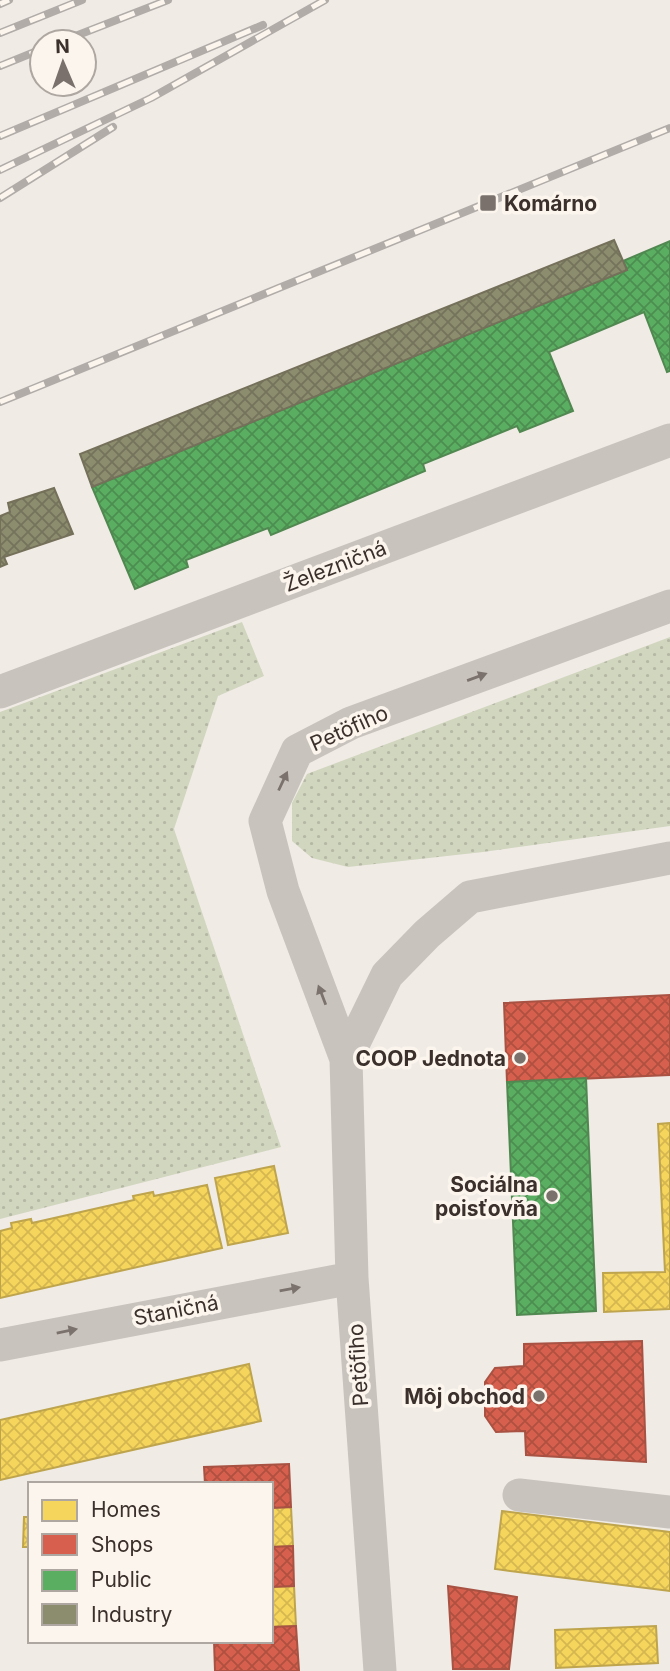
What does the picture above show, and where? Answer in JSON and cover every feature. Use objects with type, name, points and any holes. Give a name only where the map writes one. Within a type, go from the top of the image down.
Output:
[{"type":"street","name":"Železničná","points":[[0,692],[670,440]]},
{"type":"street","name":"Petöfiho","points":[[380,1671],[352,1278],[345,1059],[283,891],[265,821],[297,751],[351,723],[670,606]]},
{"type":"street","name":"Petöfiho","points":[[345,1059],[387,975],[427,934],[470,897],[670,858]]},
{"type":"street","name":"Staničná","points":[[0,1345],[352,1278]]},
{"type":"street","points":[[519,1495],[670,1511]]},
{"type":"green space","points":[[242,622],[264,676],[218,696],[174,829],[281,1147],[0,1219],[0,712]]},
{"type":"green space","points":[[670,637],[670,826],[483,852],[348,867],[312,858],[292,841],[292,803],[307,774]]},
{"type":"building: Homes","points":[[670,1123],[670,1309],[604,1312],[603,1273],[665,1272],[658,1124]]},
{"type":"building: Homes","points":[[274,1166],[288,1233],[228,1245],[215,1178]]},
{"type":"building: Homes","points":[[207,1185],[222,1248],[0,1298],[0,1231],[12,1228],[11,1223],[31,1219],[32,1223],[134,1200],[133,1196],[153,1192],[154,1196]]},
{"type":"building: Homes","points":[[249,1364],[261,1421],[0,1480],[0,1420]]},
{"type":"building: Homes","points":[[291,1507],[293,1546],[273,1547],[273,1508]]},
{"type":"building: Homes","points":[[502,1511],[670,1532],[670,1591],[495,1569]]},
{"type":"building: Homes","points":[[24,1517],[28,1517],[28,1547],[23,1547]]},
{"type":"building: Homes","points":[[294,1586],[296,1626],[273,1627],[273,1587]]},
{"type":"building: Homes","points":[[656,1626],[658,1663],[556,1668],[555,1630]]},
{"type":"building: Shops","points":[[670,995],[670,1075],[507,1082],[504,1003]]},
{"type":"building: Shops","points":[[642,1341],[646,1462],[526,1455],[525,1431],[496,1432],[485,1416],[485,1382],[495,1368],[524,1366],[524,1344]]},
{"type":"building: Shops","points":[[289,1464],[291,1507],[273,1508],[273,1482],[205,1482],[204,1467]]},
{"type":"building: Shops","points":[[293,1546],[294,1586],[273,1587],[273,1547]]},
{"type":"building: Shops","points":[[448,1586],[517,1597],[509,1669],[453,1669]]},
{"type":"building: Shops","points":[[296,1626],[299,1671],[215,1671],[214,1643],[273,1643],[273,1627]]},
{"type":"building: Public","points":[[670,241],[670,371],[667,372],[644,312],[549,352],[573,411],[520,432],[517,426],[423,464],[425,471],[271,535],[268,528],[186,560],[188,567],[135,589],[92,487],[627,270],[623,261]]},
{"type":"building: Public","name":"Sociálna poisťovňa","points":[[586,1078],[596,1311],[517,1315],[507,1082]]},
{"type":"building: Industry","points":[[614,240],[627,270],[92,487],[80,454]]},
{"type":"building: Industry","points":[[54,488],[73,534],[4,557],[7,564],[0,567],[0,516],[10,512],[8,503]]},
{"type":"railway","points":[[0,4],[9,0]]},
{"type":"railway","points":[[0,33],[82,0]]},
{"type":"railway","points":[[96,28],[168,0]]},
{"type":"railway","points":[[0,170],[151,98],[325,0]]},
{"type":"railway","points":[[0,136],[263,25]]},
{"type":"railway","points":[[0,66],[28,55]]},
{"type":"railway","points":[[0,198],[113,127]]},
{"type":"railway","points":[[0,402],[670,128]]},
{"type":"place","name":"Komárno","points":[[488,203]]},
{"type":"place","name":"COOP Jednota","points":[[520,1058]]},
{"type":"place","name":"Sociálna poisťovňa","points":[[552,1196]]},
{"type":"place","name":"Môj obchod","points":[[539,1396]]}]
